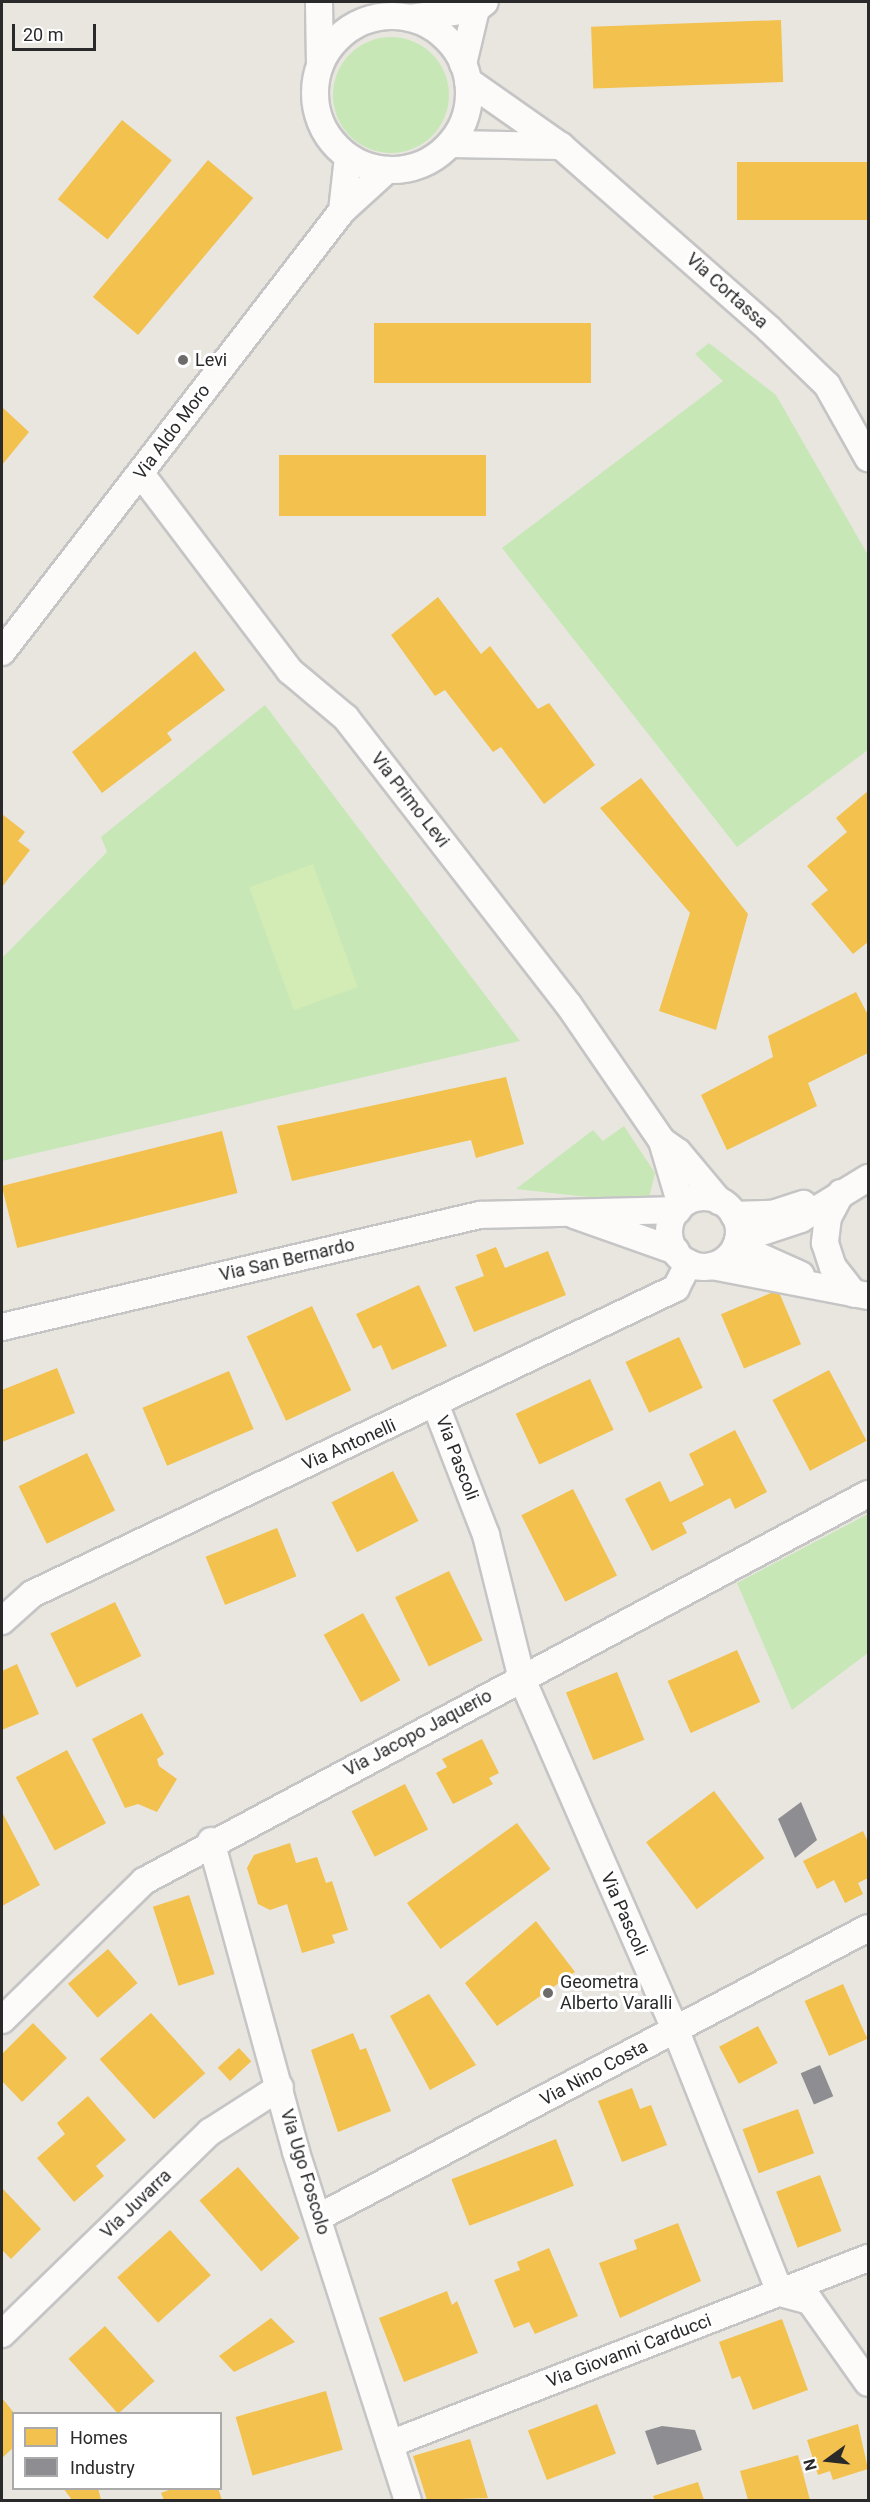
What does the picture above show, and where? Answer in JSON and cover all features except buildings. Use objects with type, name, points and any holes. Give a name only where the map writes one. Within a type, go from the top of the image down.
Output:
[{"type":"street","points":[[319,2],[320,64],[314,89],[317,115],[329,139],[348,157],[387,171],[414,168],[451,144],[462,125],[466,72],[480,5],[392,12],[348,29],[320,64]]},
{"type":"street","points":[[392,12],[443,35],[466,72]]},
{"type":"street","name":"Via Cortassa","points":[[466,72],[561,146],[827,385],[868,458]]},
{"type":"street","points":[[451,144],[561,146]]},
{"type":"street","points":[[342,211],[348,157]]},
{"type":"street","name":"Via Aldo Moro","points":[[2,652],[342,211],[387,171]]},
{"type":"street","name":"Via Primo Levi","points":[[141,474],[290,671],[346,717],[568,1004],[662,1141],[679,1208]]},
{"type":"street","name":"Via Primo Levi","points":[[662,1141],[678,1152],[732,1226]]},
{"type":"street","points":[[679,1208],[670,1225],[692,1260],[732,1226],[801,1219],[841,1192],[868,1178]]},
{"type":"street","points":[[841,1192],[828,1217],[825,1243],[833,1267],[861,1295]]},
{"type":"street","name":"Via San Bernardo","points":[[2,1327],[480,1215],[574,1215],[679,1208],[702,1197],[732,1226]]},
{"type":"street","name":"Via San Bernardo","points":[[574,1215],[692,1260],[823,1286]]},
{"type":"street","points":[[732,1226],[823,1286],[861,1295]]},
{"type":"street","name":"Via Antonelli","points":[[2,1621],[32,1594],[436,1406],[676,1288],[692,1260]]},
{"type":"street","name":"Via Pascoli","points":[[436,1406],[486,1535],[522,1679],[676,2031],[780,2293]]},
{"type":"street","name":"Via Jacopo Jaquerio","points":[[2,2020],[144,1881],[211,1841],[522,1679],[868,1494]]},
{"type":"street","name":"Via Ugo Foscolo","points":[[211,1841],[280,2087],[408,2500]]},
{"type":"street","name":"Via Nino Costa","points":[[319,2217],[868,1928]]},
{"type":"street","name":"Via Juvarra","points":[[2,2334],[210,2132],[280,2087]]},
{"type":"street","name":"Via Giovanni Carducci","points":[[390,2444],[868,2258]]},
{"type":"street","points":[[780,2293],[810,2301],[868,2383]]},
{"type":"green space","points":[[391,37],[413,41],[432,54],[445,73],[449,95],[445,117],[432,136],[413,149],[391,153],[369,149],[350,136],[337,117],[333,95],[337,73],[350,54],[369,41]]},
{"type":"green space","points":[[709,343],[776,395],[868,555],[868,750],[737,847],[502,548],[723,381],[695,354]]},
{"type":"green space","points":[[265,705],[520,1041],[2,1161],[2,958],[107,852],[101,837]]},
{"type":"green space","points":[[313,864],[358,987],[294,1010],[249,887]]},
{"type":"green space","points":[[624,1126],[655,1173],[649,1198],[642,1203],[516,1189],[593,1130],[603,1141]]},
{"type":"green space","points":[[868,1514],[868,1653],[792,1710],[737,1583]]},
{"type":"place","name":"Levi","points":[[183,360]]},
{"type":"place","name":"Geometra Alberto Varalli","points":[[548,1993]]}]
